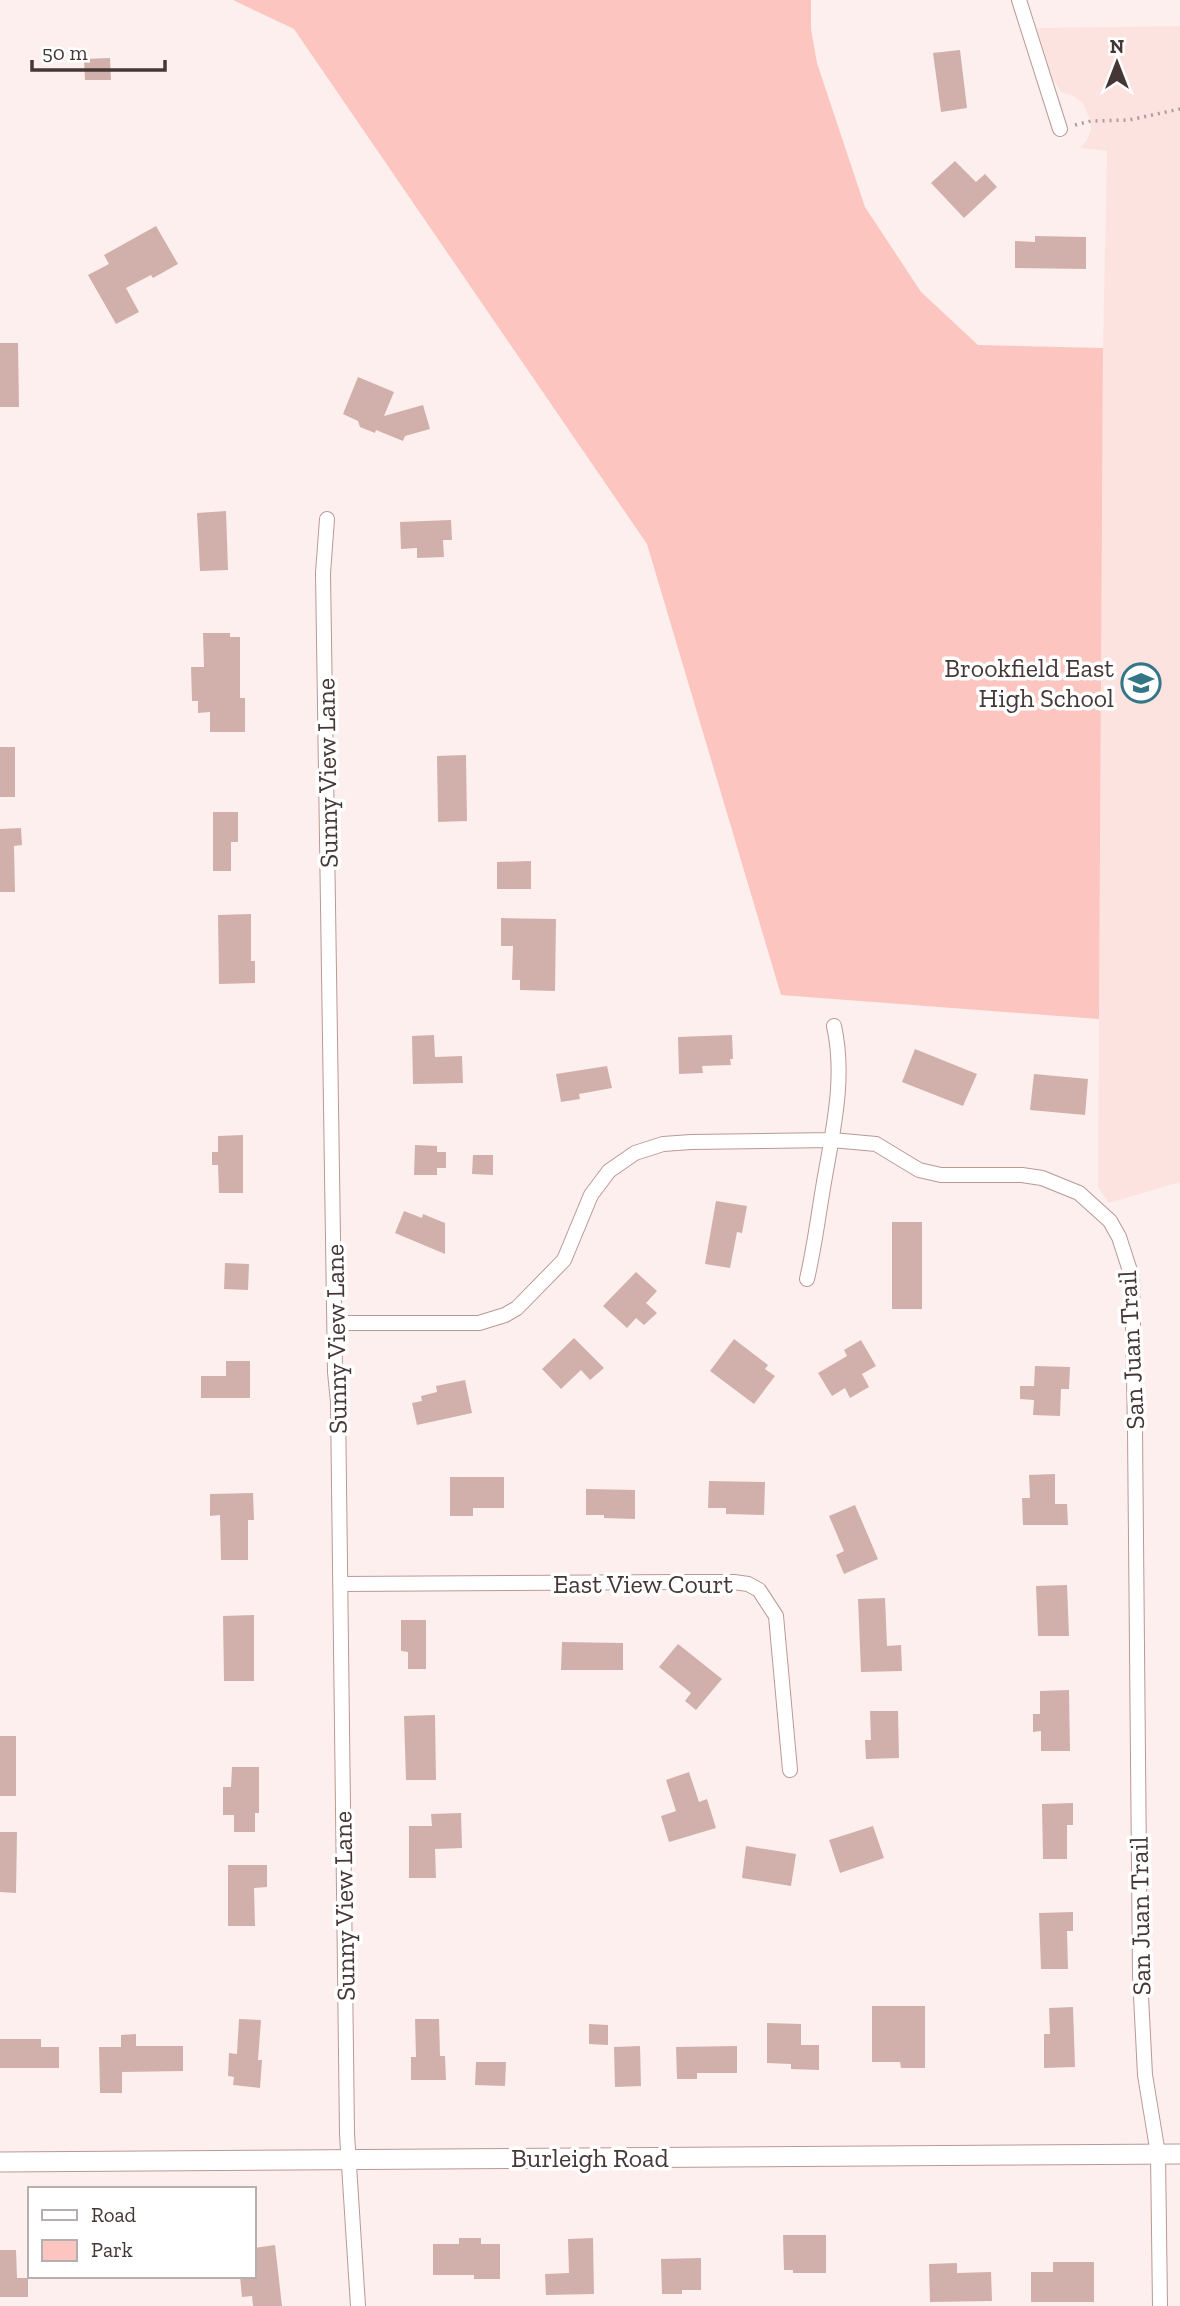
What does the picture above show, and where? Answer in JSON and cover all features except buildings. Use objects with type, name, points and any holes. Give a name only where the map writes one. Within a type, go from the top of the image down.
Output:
[{"type":"street","points":[[1019,0],[1060,130]]},
{"type":"street","name":"Sunny View Lane","points":[[327,519],[323,573],[347,2134],[358,2306]]},
{"type":"street","points":[[807,1279],[832,1140],[839,1064],[834,1026]]},
{"type":"street","name":"San Juan Trail","points":[[335,1323],[479,1322],[505,1315],[517,1308],[564,1260],[591,1195],[604,1177],[621,1161],[649,1148],[691,1142],[832,1140],[876,1144],[919,1170],[941,1175],[1022,1175],[1042,1178],[1079,1193],[1110,1221],[1119,1237],[1132,1277],[1141,1999],[1145,2075],[1158,2154],[1160,2306]]},
{"type":"street","name":"East View Court","points":[[340,1584],[748,1584],[759,1590],[776,1616],[790,1770]]},
{"type":"street","name":"Burleigh Road","points":[[0,2162],[1180,2154]]},
{"type":"path","points":[[1091,121],[1129,120],[1180,109]]},
{"type":"shaded area","name":"Brookfield East High School","points":[[1180,26],[1180,1182],[1109,1203],[1098,1187],[1103,348],[1107,151],[1080,148],[1087,140],[1091,121],[1082,102],[1061,92],[1052,77],[1037,28]]},
{"type":"green space","points":[[233,0],[811,0],[811,29],[817,63],[865,207],[921,292],[978,345],[1103,348],[1099,1019],[781,995],[647,544],[294,29]]},
{"type":"place","name":"Brookfield East High School","points":[[1141,683]]}]
